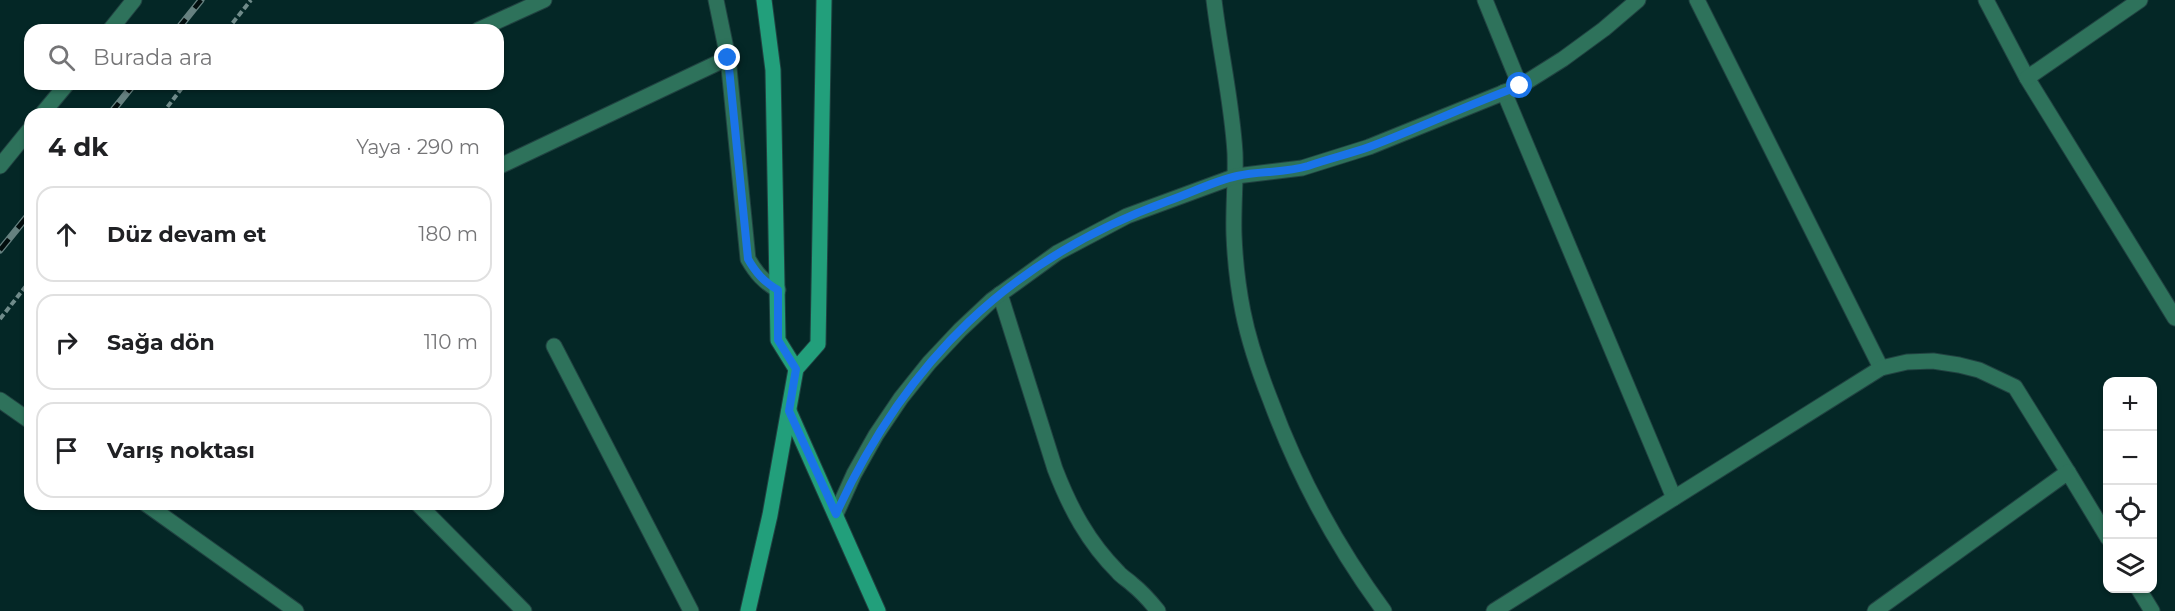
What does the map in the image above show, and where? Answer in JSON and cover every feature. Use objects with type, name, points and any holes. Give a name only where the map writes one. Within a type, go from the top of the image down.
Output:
[{"type":"street","points":[[115,24],[134,0]]},
{"type":"street","points":[[491,24],[544,0]]},
{"type":"street","points":[[716,0],[728,58],[748,259],[766,283],[778,290]]},
{"type":"street","points":[[764,0],[773,70],[778,340],[796,369]]},
{"type":"street","points":[[748,611],[770,515],[796,369],[818,344],[824,0]]},
{"type":"street","points":[[1214,0],[1230,98],[1236,176],[1234,234],[1237,279],[1243,314],[1263,381],[1295,461],[1346,556],[1384,611]]},
{"type":"street","points":[[1485,0],[1520,86]]},
{"type":"street","points":[[836,514],[854,474],[876,435],[901,398],[929,363],[960,330],[1000,294],[1057,253],[1127,216],[1236,176],[1302,168],[1369,147],[1520,86],[1563,59],[1638,0]]},
{"type":"street","points":[[1697,0],[1881,368]]},
{"type":"street","points":[[1986,0],[2027,78],[2175,318]]},
{"type":"street","points":[[2027,78],[2140,0]]},
{"type":"street","points":[[504,164],[728,58]]},
{"type":"street","points":[[47,108],[62,90]]},
{"type":"street","points":[[1504,92],[1674,498]]},
{"type":"street","points":[[0,166],[24,136]]},
{"type":"street","points":[[1000,294],[1055,469],[1079,524],[1119,574],[1145,596],[1158,611]]},
{"type":"street","points":[[554,346],[691,611]]},
{"type":"street","points":[[1494,611],[1511,605],[1674,498],[1881,368],[1907,362],[1959,365],[1979,370],[2015,387],[2103,530]]},
{"type":"street","points":[[0,400],[24,417]]},
{"type":"street","points":[[789,411],[878,611]]},
{"type":"street","points":[[1875,611],[2068,472]]},
{"type":"street","points":[[154,510],[296,611]]},
{"type":"street","points":[[424,510],[524,611]]},
{"type":"street","points":[[2141,593],[2152,611]]},
{"type":"path","points":[[232,24],[251,0]]},
{"type":"path","points":[[167,108],[180,90]]},
{"type":"path","points":[[0,319],[24,289]]},
{"type":"railway","points":[[182,24],[201,0]]},
{"type":"railway","points":[[115,108],[129,90]]},
{"type":"railway","points":[[0,250],[24,220]]},
{"type":"route","points":[[728,58],[748,259],[766,283],[778,290],[778,340],[796,369],[789,411],[836,514],[854,474],[876,435],[901,398],[929,363],[992,300],[1057,253],[1127,216],[1236,176],[1302,168],[1369,147],[1520,86]]}]
